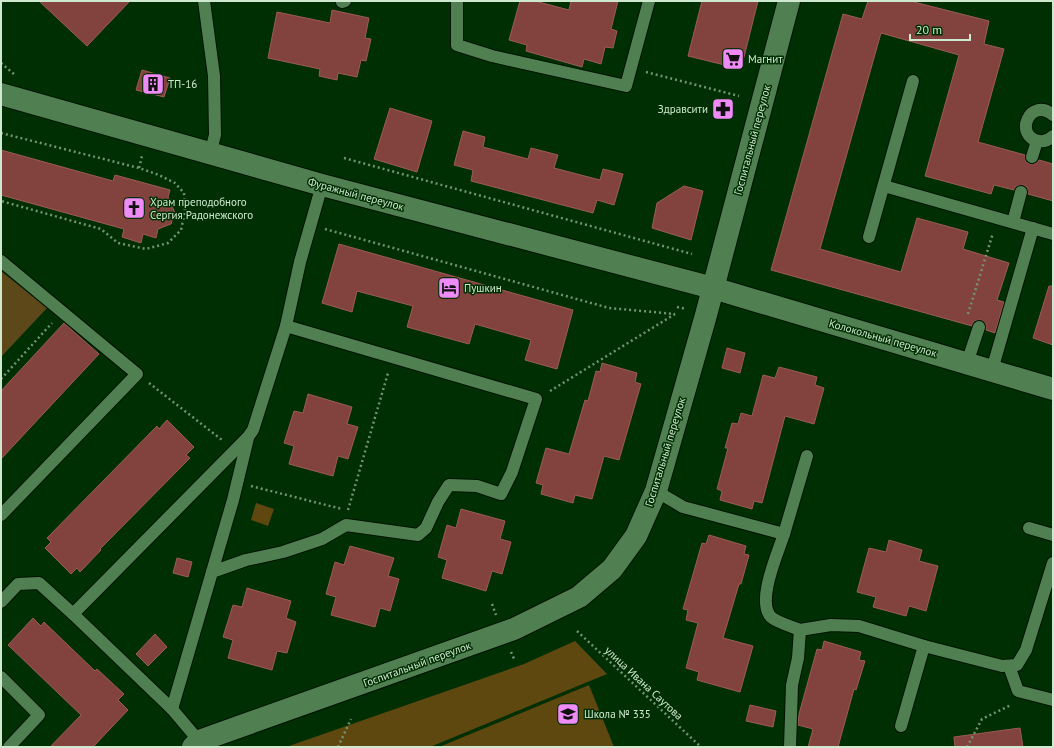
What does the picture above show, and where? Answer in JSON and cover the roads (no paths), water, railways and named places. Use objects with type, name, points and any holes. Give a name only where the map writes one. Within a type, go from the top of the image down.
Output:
[{"type":"street","name":"Госпитальный переулок","points":[[196,744],[514,630],[579,597],[612,569],[636,536],[656,491],[713,288],[788,1]]},
{"type":"street","name":"Фуражный переулок","points":[[1,94],[322,185],[713,288]]},
{"type":"street","name":"Колокольный переулок","points":[[713,288],[1053,389]]},
{"type":"lane","points":[[204,1],[214,76],[215,135],[210,154]]},
{"type":"lane","points":[[458,1],[457,45],[492,56],[626,86],[649,1]]},
{"type":"lane","points":[[869,238],[913,81]]},
{"type":"lane","points":[[1053,115],[1044,110],[1034,112],[1029,115],[1026,125],[1026,130],[1029,135],[1037,141],[1047,140],[1053,136]]},
{"type":"lane","points":[[1032,157],[1037,141]]},
{"type":"lane","points":[[73,614],[248,437],[252,430],[286,326],[300,262],[322,185]]},
{"type":"lane","points":[[884,186],[1053,234]]},
{"type":"lane","points":[[1013,222],[1021,192]]},
{"type":"lane","points":[[992,370],[1033,228]]},
{"type":"lane","points":[[1,261],[137,374],[1,515]]},
{"type":"lane","points":[[212,572],[246,560],[282,552],[322,539],[346,525],[418,535],[426,528],[438,502],[449,485],[477,486],[501,494],[512,472],[536,399],[286,326]]},
{"type":"lane","points":[[967,363],[979,327]]},
{"type":"lane","points":[[172,709],[237,483],[248,437]]},
{"type":"lane","points":[[807,456],[766,592],[766,607],[772,618],[800,630],[831,625],[859,626],[924,646],[1002,666],[1017,665],[1026,650],[1053,563]]},
{"type":"lane","points":[[656,491],[683,507],[784,534]]},
{"type":"lane","points":[[1029,528],[1053,535]]},
{"type":"lane","points":[[1,602],[18,584],[39,583],[172,709],[196,744]]},
{"type":"lane","points":[[790,747],[792,685],[798,658],[800,630]]},
{"type":"lane","points":[[901,726],[924,646]]},
{"type":"lane","points":[[1009,666],[1018,691],[1053,700]]},
{"type":"lane","points":[[3,681],[39,715],[9,747]]},
{"type":"place","name":"Магнит","points":[[733,59]]},
{"type":"place","name":"ТП-16","points":[[153,84]]},
{"type":"place","name":"Здравсити","points":[[723,109]]},
{"type":"place","name":"Храм преподобного Сергия Радонежского","points":[[134,208]]},
{"type":"place","name":"Пушкин","points":[[449,288]]},
{"type":"place","name":"Школа № 335","points":[[568,714]]}]
